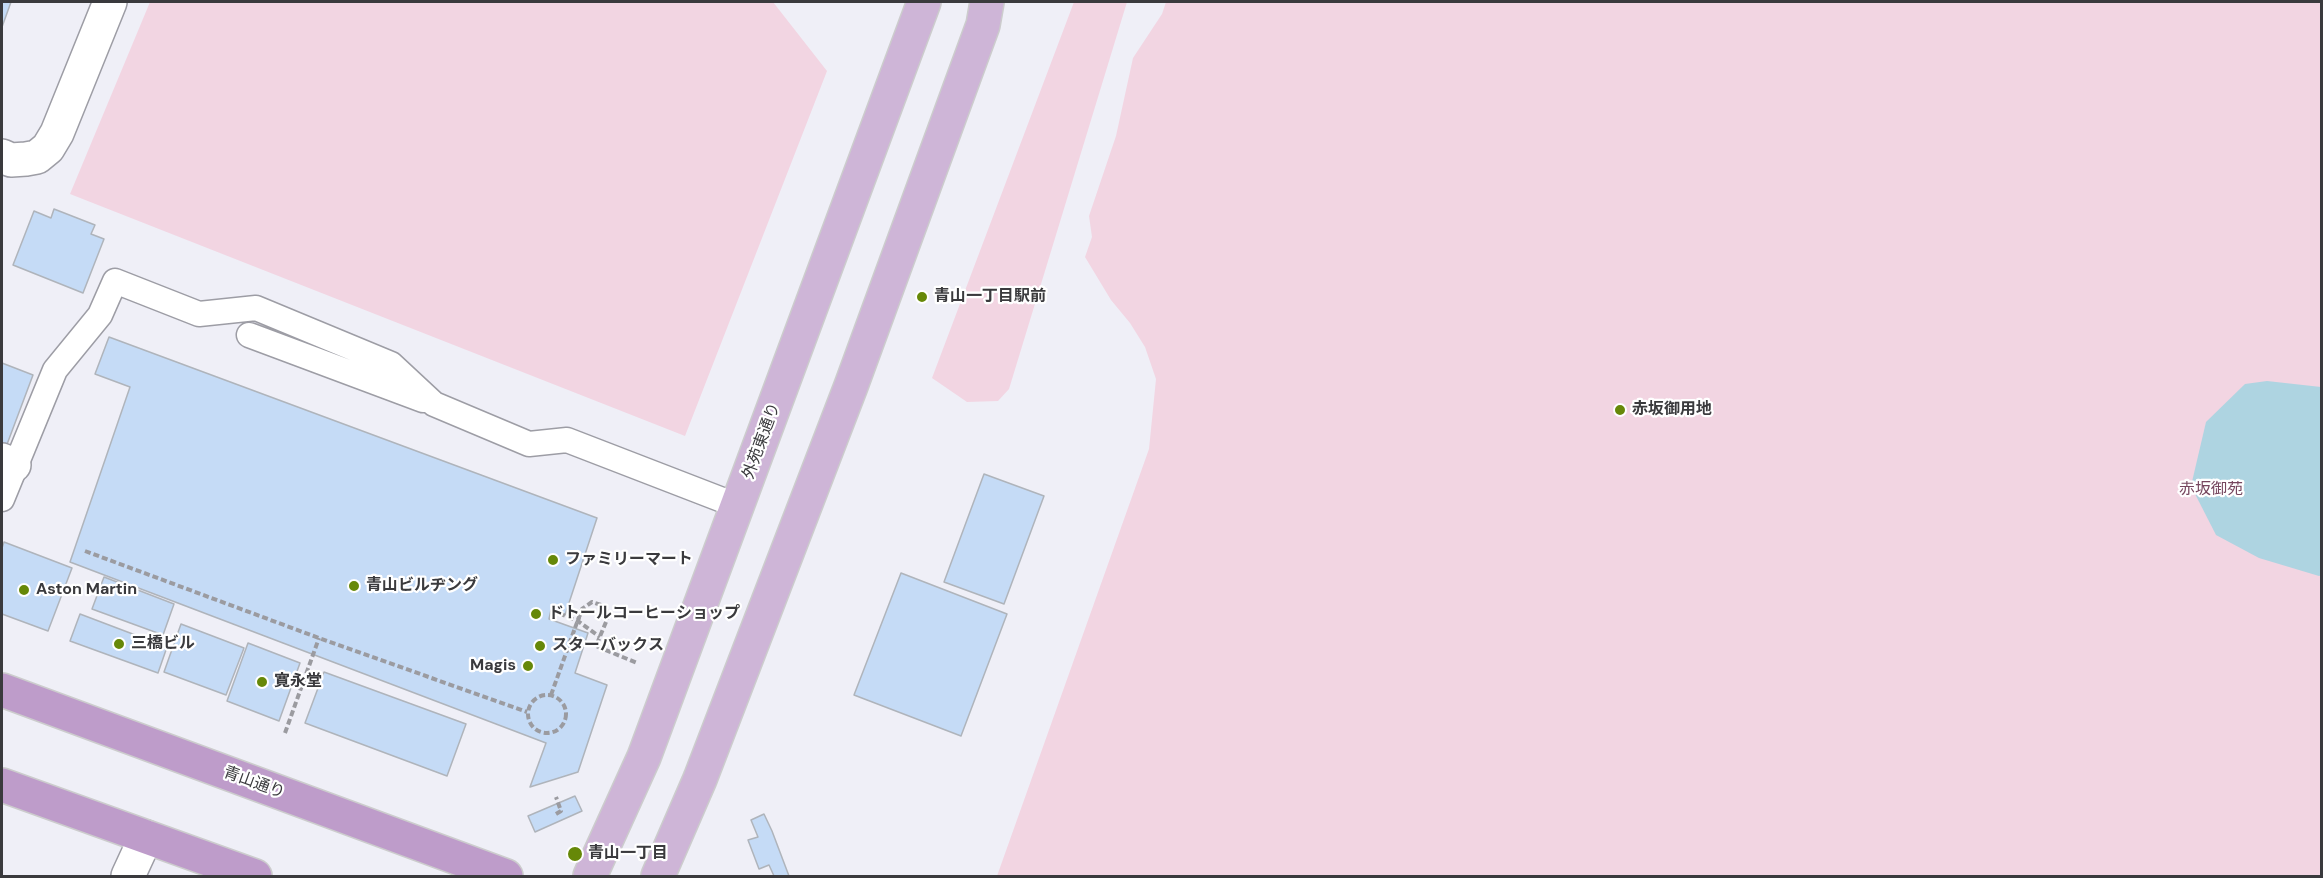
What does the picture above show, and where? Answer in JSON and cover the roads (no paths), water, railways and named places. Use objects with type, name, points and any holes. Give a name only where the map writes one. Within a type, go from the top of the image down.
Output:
[{"type":"highway","name":"青山通り","points":[[2,690],[506,876]]},
{"type":"highway","points":[[2,785],[146,837],[214,870],[255,876]]},
{"type":"main road","name":"外苑東通り","points":[[590,876],[644,757],[924,2]]},
{"type":"main road","points":[[658,876],[700,779],[851,386],[983,25],[987,2]]},
{"type":"street","points":[[2,156],[11,160],[26,159],[37,157],[48,148],[57,133],[110,2]]},
{"type":"street","points":[[128,876],[146,837]]},
{"type":"lane","points":[[2,499],[8,463],[55,370],[100,315],[115,281],[198,314],[256,308],[391,364],[434,404]]},
{"type":"lane","points":[[249,335],[434,404],[529,444],[567,440],[738,506]]},
{"type":"water","points":[[2267,381],[2321,387],[2322,575],[2319,576],[2259,558],[2216,535],[2191,486],[2206,422],[2245,384]]},
{"type":"place","name":"青山一丁目駅前","points":[[922,297]]},
{"type":"place","name":"赤坂御用地","points":[[1620,410]]},
{"type":"place","name":"ファミリーマート","points":[[553,560]]},
{"type":"place","name":"青山ビルヂング","points":[[354,586]]},
{"type":"place","name":"Aston Martin","points":[[24,590]]},
{"type":"place","name":"ドトールコーヒーショップ","points":[[536,614]]},
{"type":"place","name":"三橋ビル","points":[[119,644]]},
{"type":"place","name":"スターバックス","points":[[540,646]]},
{"type":"place","name":"Magis","points":[[528,666]]},
{"type":"place","name":"寛永堂","points":[[262,682]]},
{"type":"place","name":"青山一丁目","points":[[575,854]]},
{"type":"park label","name":"赤坂御苑","points":[[2211,490]]}]
